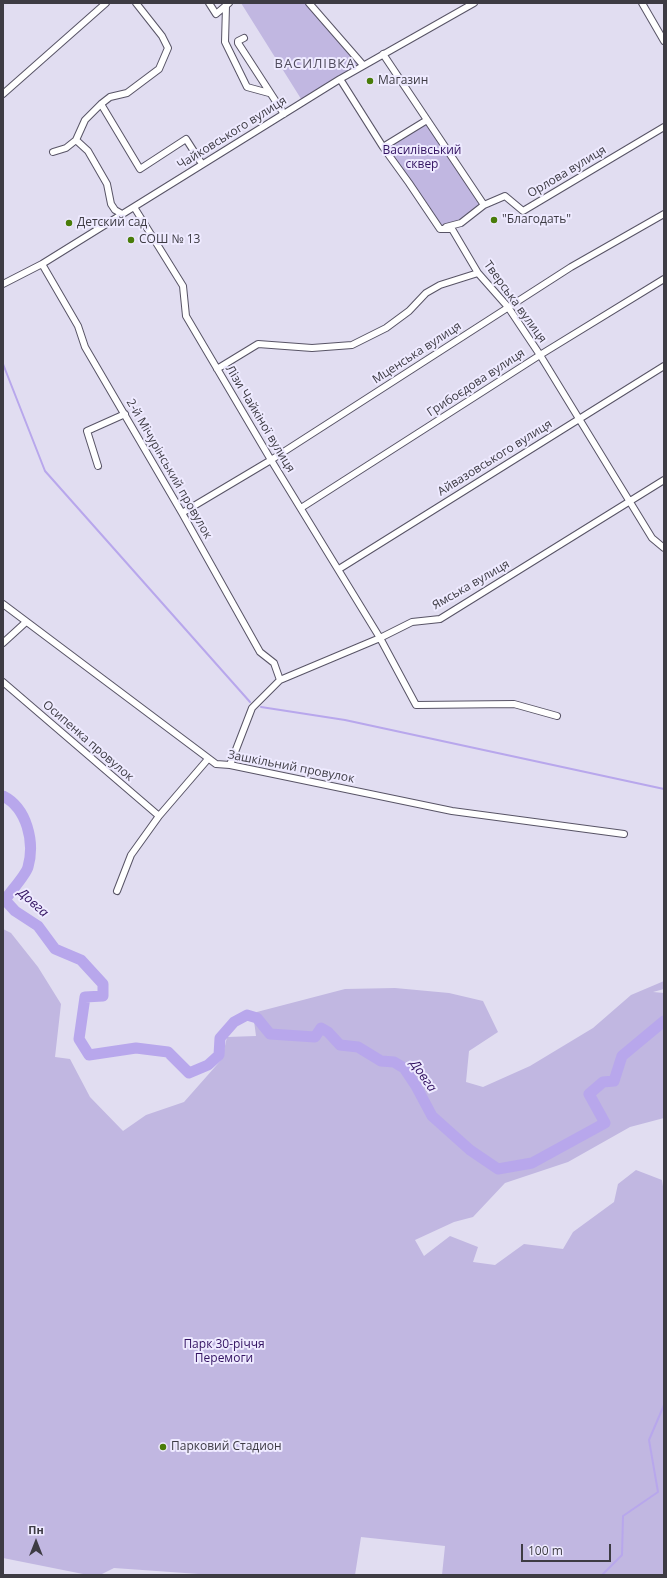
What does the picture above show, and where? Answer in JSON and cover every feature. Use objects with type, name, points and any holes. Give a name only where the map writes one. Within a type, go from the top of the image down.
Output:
[{"type":"street","points":[[3,94],[106,3]]},
{"type":"street","points":[[53,152],[66,148],[76,140],[85,120],[110,97],[126,93],[160,69],[168,48],[162,36],[136,3]]},
{"type":"street","points":[[209,3],[216,14],[228,5]]},
{"type":"street","points":[[309,3],[363,65]]},
{"type":"street","name":"Чайковського вулиця","points":[[3,284],[42,264],[363,65],[474,3]]},
{"type":"street","points":[[642,3],[664,41]]},
{"type":"street","points":[[228,5],[226,42],[241,78],[247,87],[269,94]]},
{"type":"street","points":[[244,38],[238,42],[269,94],[284,114]]},
{"type":"street","points":[[383,54],[484,205]]},
{"type":"street","points":[[340,79],[383,147],[409,182],[440,229]]},
{"type":"street","points":[[101,104],[140,169],[186,139],[202,164]]},
{"type":"street","points":[[383,147],[427,120]]},
{"type":"street","name":"Орлова вулиця","points":[[440,229],[461,223],[484,205],[505,196],[523,211],[664,126]]},
{"type":"street","points":[[76,140],[88,151],[107,184],[111,204],[115,210],[122,214]]},
{"type":"street","name":"Лізи Чайкіної вулиця","points":[[134,207],[183,286],[186,316],[271,460],[380,638],[416,705],[514,704],[557,716]]},
{"type":"street","name":"Мценська вулиця","points":[[182,513],[271,460],[571,267],[664,214]]},
{"type":"street","name":"Тверська вулиця","points":[[440,229],[452,229],[478,272],[508,307],[540,355],[652,538],[664,548]]},
{"type":"street","name":"2-й Мічурінський провулок","points":[[42,264],[78,326],[85,347],[182,513],[260,652],[274,663],[280,680]]},
{"type":"street","points":[[217,369],[258,344],[312,348],[352,345],[386,328],[409,311],[426,293],[440,285],[478,272]]},
{"type":"street","name":"Грибоєдова вулиця","points":[[301,508],[540,355],[664,279]]},
{"type":"street","name":"Айвазовського вулиця","points":[[339,569],[664,366]]},
{"type":"street","points":[[98,466],[87,431],[125,414]]},
{"type":"street","name":"Ямська вулиця","points":[[230,765],[252,708],[280,680],[380,638],[412,622],[440,619],[664,480]]},
{"type":"street","name":"Зашкільний провулок","points":[[3,604],[216,764],[230,765],[452,811],[624,834]]},
{"type":"street","points":[[3,643],[26,622]]},
{"type":"street","name":"Осипенка провулок","points":[[3,682],[159,816]]},
{"type":"street","points":[[117,891],[131,855],[159,816],[208,759]]},
{"type":"green space","points":[[241,3],[307,3],[363,65],[303,102]]},
{"type":"green space","name":"Василівський сквер","points":[[427,120],[484,205],[461,223],[440,229],[383,147]]},
{"type":"green space","name":"Парк 30-річчя Перемоги","points":[[3,929],[11,933],[38,967],[61,1004],[55,1057],[70,1059],[90,1097],[123,1131],[146,1115],[184,1102],[222,1059],[227,1037],[256,1036],[253,1013],[345,989],[395,988],[449,993],[483,1001],[498,1032],[469,1051],[466,1082],[483,1087],[530,1066],[593,1028],[631,995],[664,981],[664,989],[653,992],[664,993],[664,1118],[630,1127],[568,1162],[505,1183],[473,1217],[454,1222],[415,1240],[424,1256],[450,1236],[478,1247],[473,1262],[495,1265],[524,1244],[563,1249],[573,1232],[614,1202],[618,1184],[636,1170],[662,1180],[664,1193],[664,1575],[442,1575],[445,1546],[361,1537],[355,1575],[213,1575],[114,1568],[100,1575],[88,1575],[3,1558]]},
{"type":"waterway","points":[[3,364],[45,471],[250,702]]},
{"type":"waterway","points":[[261,707],[345,720],[664,789]]},
{"type":"waterway","name":"Довга","points":[[3,796],[11,801],[23,817],[27,827],[30,847],[30,857],[27,870],[5,900],[15,911],[38,926],[55,949],[81,960],[103,984],[103,996],[85,997],[79,1039],[89,1055],[136,1048],[168,1052],[189,1073],[208,1065],[219,1055],[220,1038],[234,1022],[247,1015],[257,1018],[270,1034],[315,1037],[321,1028],[328,1032],[340,1045],[358,1047],[381,1061],[394,1062],[404,1068],[416,1086],[432,1116],[470,1150],[498,1169],[532,1163],[605,1123],[589,1094],[603,1082],[614,1081],[622,1056],[664,1021]]},
{"type":"waterway","points":[[602,1575],[622,1555],[623,1516],[658,1492],[649,1440],[664,1405]]},
{"type":"place","name":"Магазин","points":[[370,81]]},
{"type":"place","name":"\"Благодать\"","points":[[494,220]]},
{"type":"place","name":"Детский сад","points":[[69,223]]},
{"type":"place","name":"СОШ № 13","points":[[131,240]]},
{"type":"place","name":"Парковий Стадион","points":[[163,1447]]},
{"type":"district","name":"ВАСИЛІВКА","points":[[315,64]]}]
